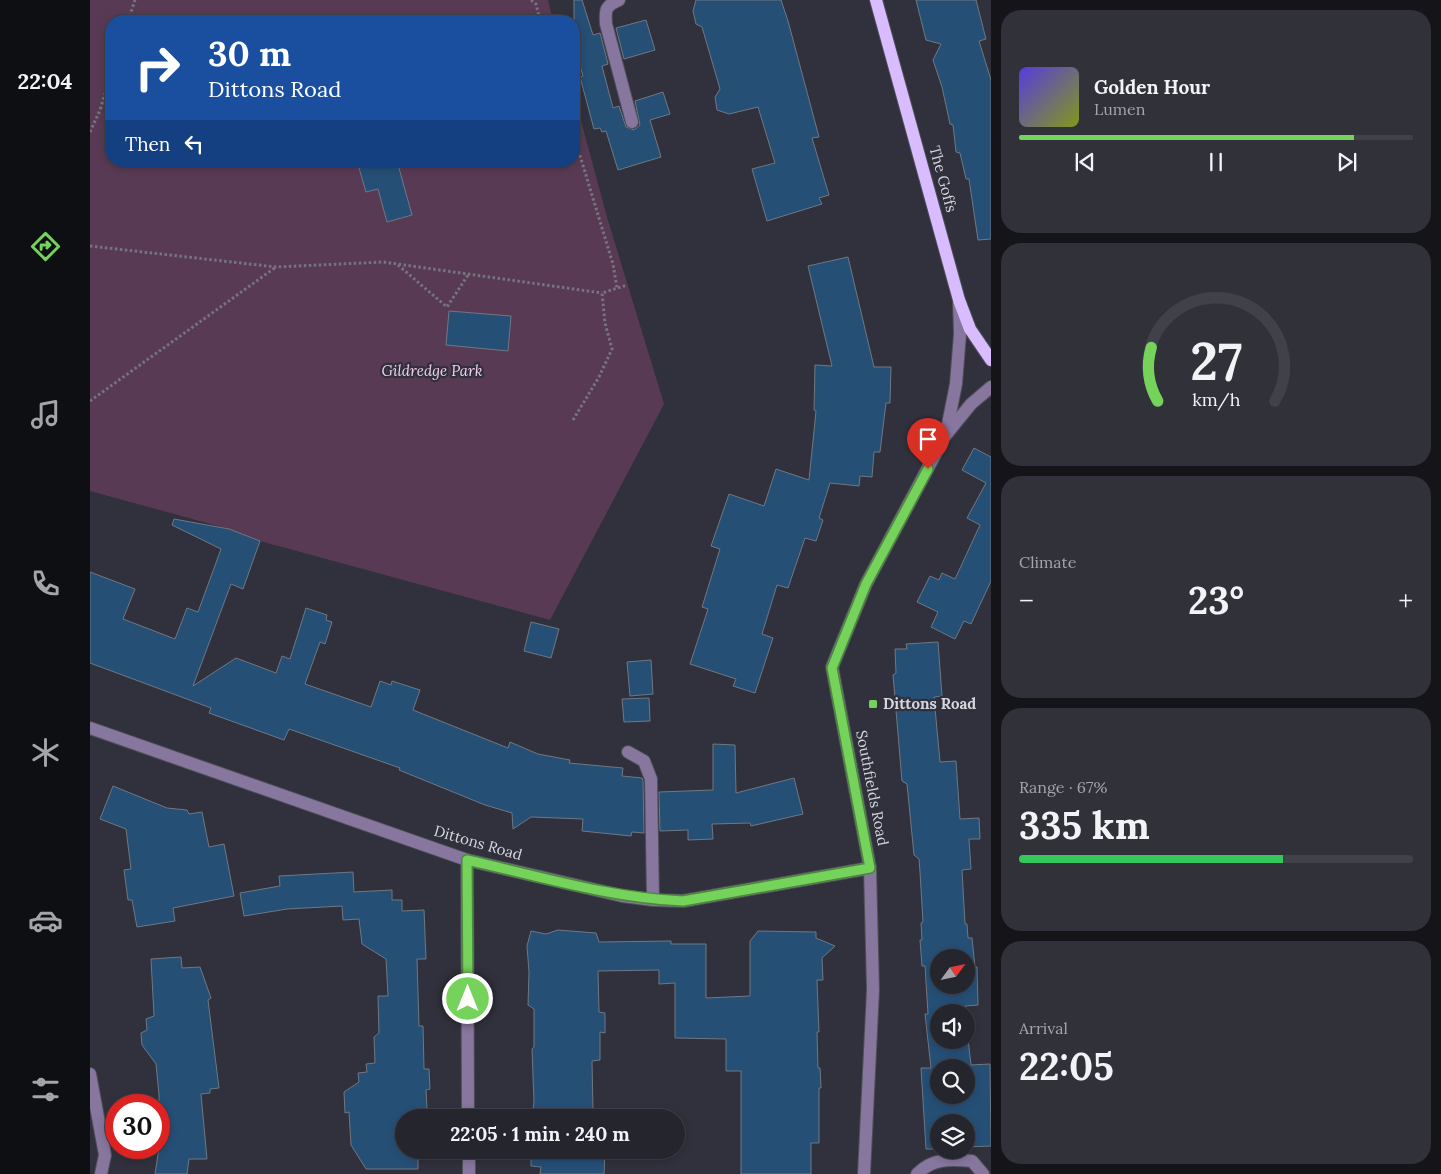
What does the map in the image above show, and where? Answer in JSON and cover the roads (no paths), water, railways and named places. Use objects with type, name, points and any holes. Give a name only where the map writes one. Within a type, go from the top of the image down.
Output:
[{"type":"main road","name":"The Goffs","points":[[876,0],[959,300],[970,329],[991,360]]},
{"type":"street","points":[[620,0],[611,4],[605,12],[606,24],[632,122]]},
{"type":"street","name":"Southfields Road","points":[[945,436],[956,384],[960,334],[959,300]]},
{"type":"street","name":"Southfields Road","points":[[864,1174],[873,990],[870,868],[832,668],[866,584],[945,436],[971,404],[991,387]]},
{"type":"street","name":"Dittons Road","points":[[90,728],[467,860],[622,896],[683,901],[870,868]]},
{"type":"street","points":[[628,752],[644,761],[651,779],[653,900]]},
{"type":"street","points":[[467,860],[468,1109]]},
{"type":"street","points":[[90,1074],[105,1155],[101,1174]]},
{"type":"street","points":[[469,1159],[469,1174]]},
{"type":"street","points":[[916,1174],[925,1166],[936,1161],[972,1162],[983,1174]]},
{"type":"place","name":"Dittons Road","points":[[873,704]]},
{"type":"park label","name":"Gildredge Park","points":[[432,371]]}]
